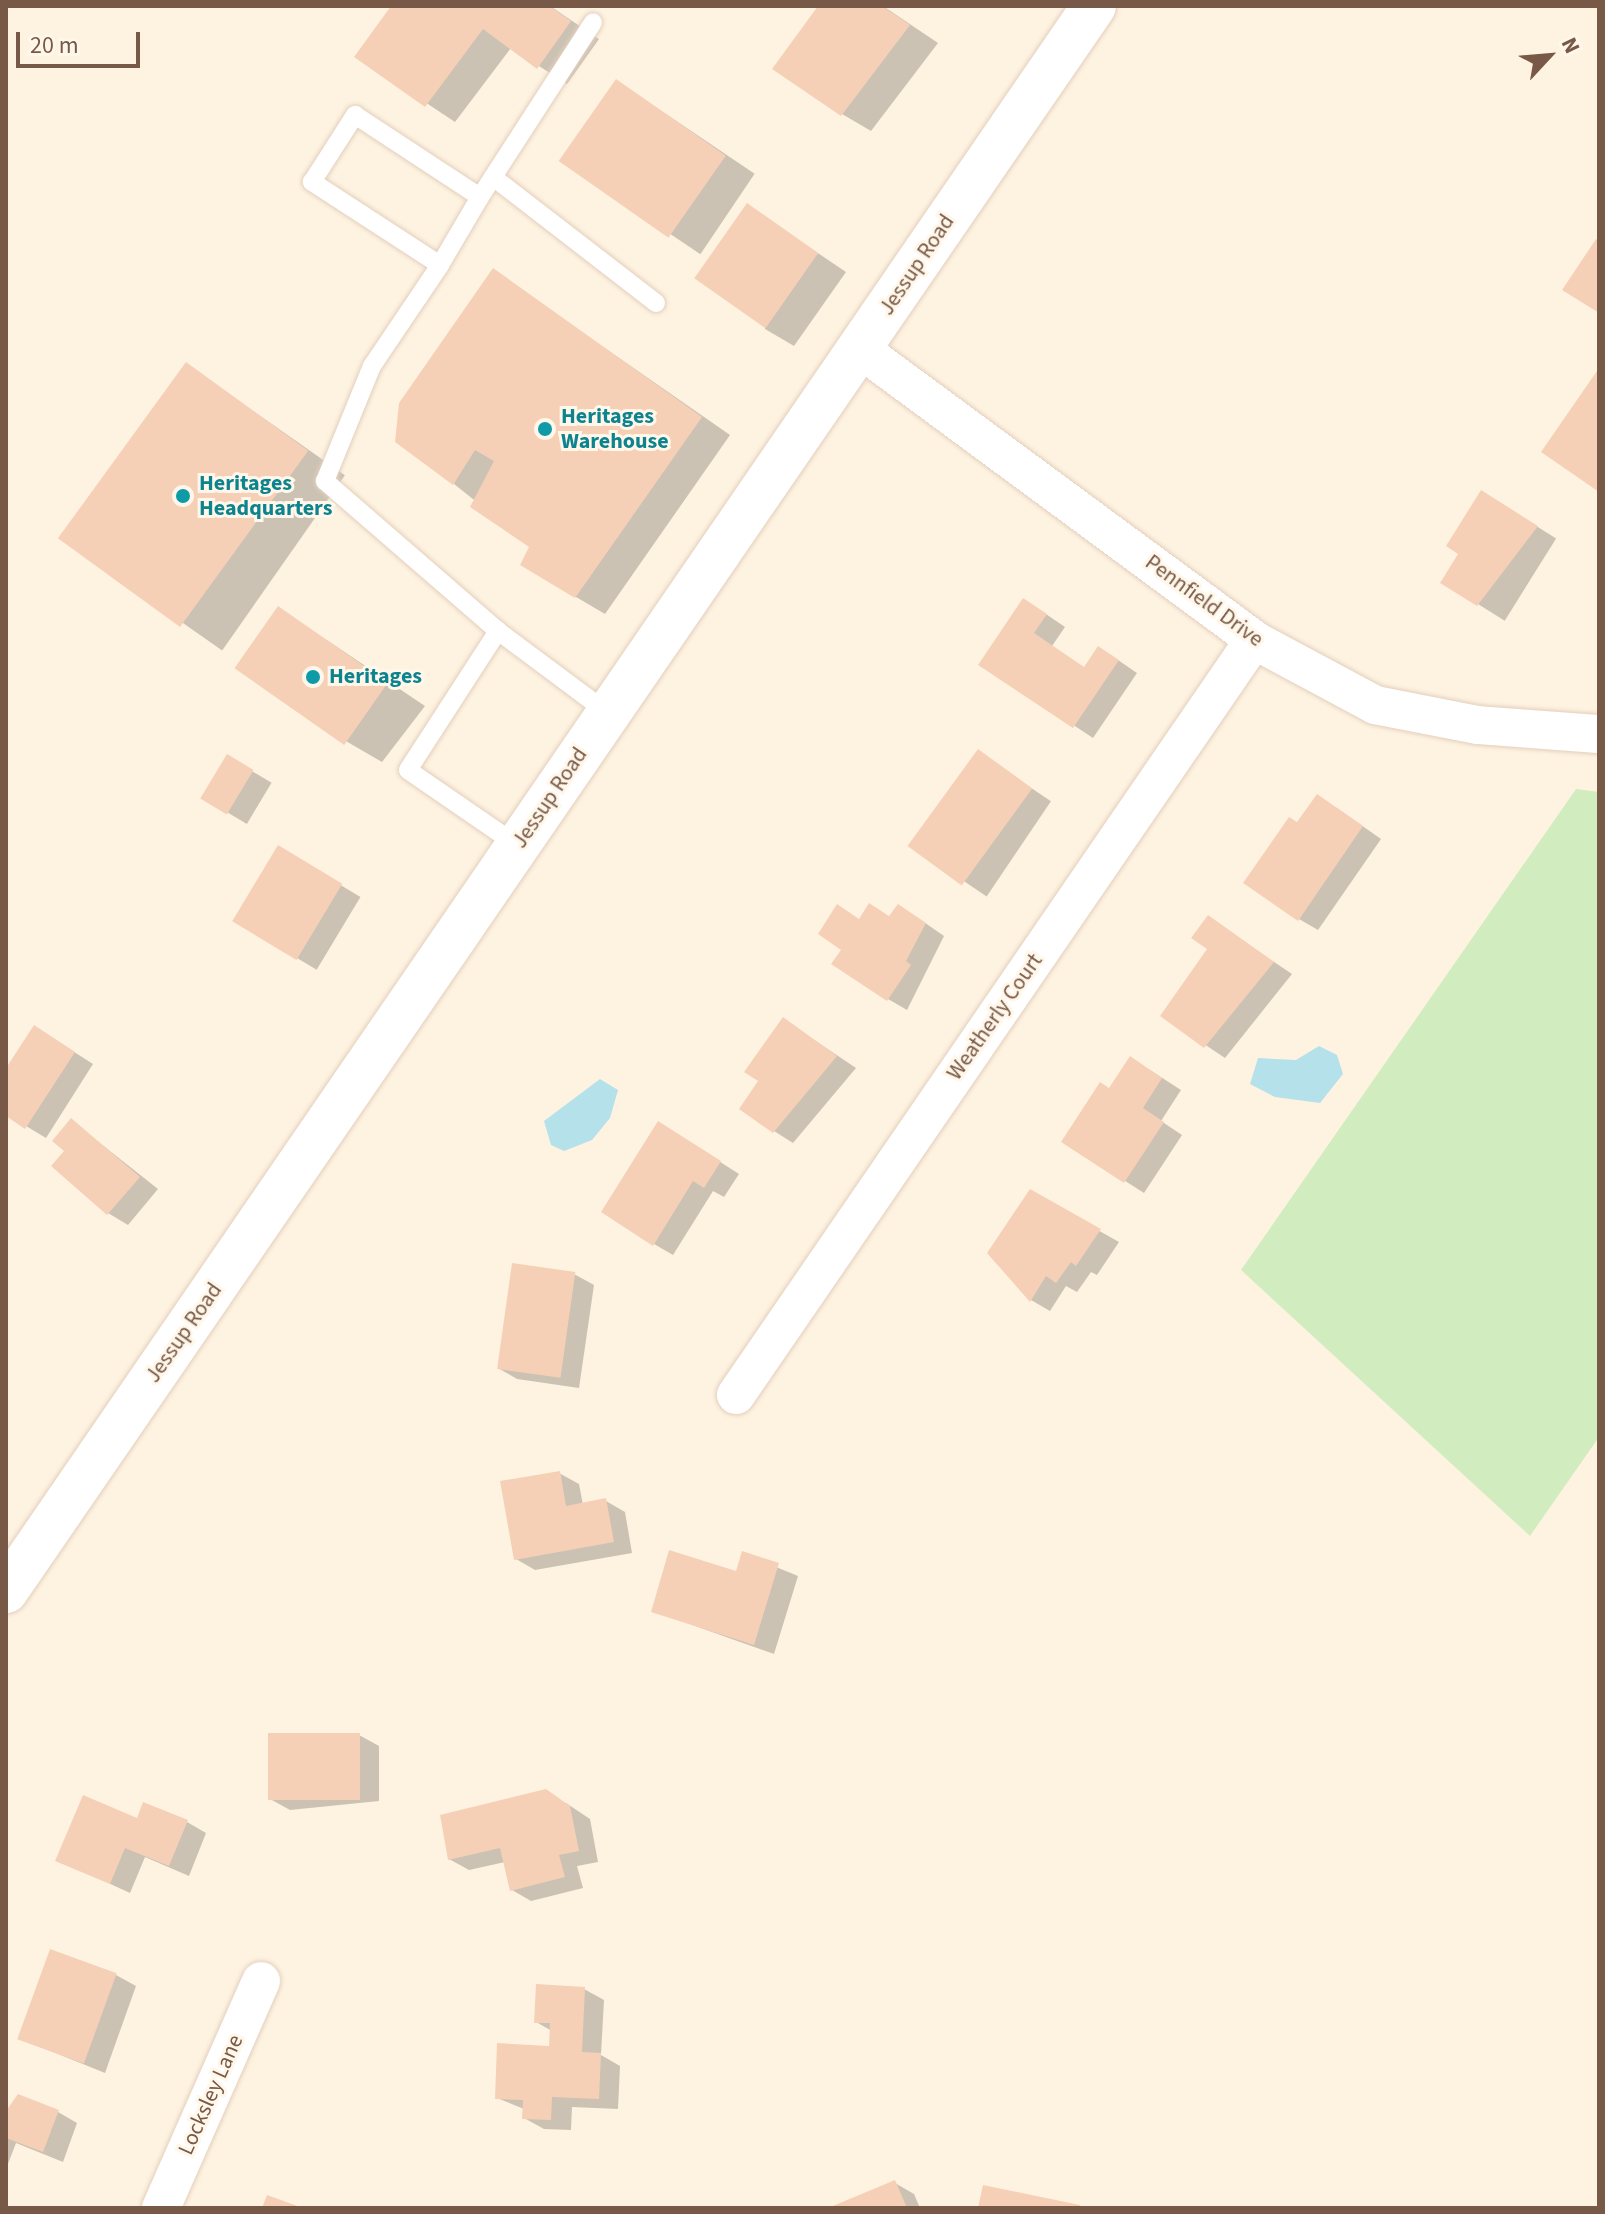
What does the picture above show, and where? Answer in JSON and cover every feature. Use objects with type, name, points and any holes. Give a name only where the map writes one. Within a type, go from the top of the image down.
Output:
[{"type":"street","name":"Jessup Road","points":[[6,1591],[1094,6]]},
{"type":"street","name":"Pennfield Drive","points":[[860,349],[1254,640],[1375,705],[1478,725],[1599,734]]},
{"type":"street","name":"Weatherly Court","points":[[736,1395],[1254,640]]},
{"type":"street","name":"Locksley Lane","points":[[161,2208],[261,1981]]},
{"type":"lane","points":[[593,22],[440,265],[372,366],[325,481],[498,631],[608,713]]},
{"type":"lane","points":[[440,265],[312,182],[355,115],[480,197]]},
{"type":"lane","points":[[493,177],[656,303]]},
{"type":"lane","points":[[498,631],[408,770],[517,845]]},
{"type":"green space","points":[[1576,789],[1599,792],[1599,1437],[1530,1536],[1241,1270]]},
{"type":"water","points":[[1319,1046],[1337,1055],[1343,1074],[1320,1103],[1275,1097],[1250,1084],[1258,1058],[1296,1060]]},
{"type":"water","points":[[600,1079],[618,1090],[610,1118],[592,1140],[564,1151],[551,1145],[544,1121]]},
{"type":"building","points":[[391,6],[549,6],[571,21],[537,69],[483,29],[425,107],[354,57]]},
{"type":"building","points":[[818,6],[882,6],[910,25],[841,116],[772,69]]},
{"type":"building","points":[[616,79],[726,156],[668,238],[559,161]]},
{"type":"building","points":[[747,203],[818,253],[765,328],[694,278]]},
{"type":"building","points":[[1596,239],[1599,241],[1599,313],[1562,290]]},
{"type":"building","name":"Heritages Warehouse","points":[[493,268],[702,417],[575,598],[520,565],[529,547],[470,507],[494,461],[475,450],[453,485],[395,442],[399,403]]},
{"type":"building","name":"Heritages Headquarters","points":[[186,362],[308,451],[180,627],[58,538]]},
{"type":"building","points":[[1599,368],[1599,492],[1541,452]]},
{"type":"building","points":[[1481,490],[1538,526],[1477,606],[1440,583],[1458,554],[1446,546]]},
{"type":"building","points":[[1023,598],[1047,614],[1034,633],[1084,667],[1098,646],[1119,660],[1073,728],[978,665]]},
{"type":"building","name":"Heritages","points":[[278,606],[388,683],[344,745],[234,668]]},
{"type":"building","points":[[978,749],[1032,788],[962,885],[907,846]]},
{"type":"building","points":[[227,754],[254,770],[227,815],[200,799]]},
{"type":"building","points":[[1317,794],[1363,826],[1298,921],[1243,883],[1289,817],[1297,822]]},
{"type":"building","points":[[278,845],[342,884],[296,960],[232,921]]},
{"type":"building","points":[[869,903],[889,916],[898,904],[926,923],[906,961],[911,965],[887,1001],[831,964],[841,950],[818,934],[837,904],[859,919]]},
{"type":"building","points":[[1208,915],[1274,962],[1204,1048],[1160,1016],[1207,949],[1191,938]]},
{"type":"building","points":[[783,1017],[837,1056],[773,1133],[739,1109],[758,1081],[744,1072]]},
{"type":"building","points":[[34,1025],[75,1052],[25,1129],[6,1116],[6,1068]]},
{"type":"building","points":[[1130,1056],[1162,1078],[1143,1108],[1164,1122],[1124,1183],[1061,1142],[1100,1082],[1109,1088]]},
{"type":"building","points":[[71,1118],[140,1177],[107,1215],[51,1166],[64,1151],[52,1141]]},
{"type":"building","points":[[658,1121],[721,1161],[704,1188],[693,1181],[653,1246],[601,1212]]},
{"type":"building","points":[[1030,1189],[1101,1229],[1076,1266],[1071,1262],[1056,1283],[1046,1276],[1030,1302],[987,1253]]},
{"type":"building","points":[[512,1263],[575,1272],[560,1378],[497,1369]]},
{"type":"building","points":[[560,1471],[566,1506],[606,1498],[614,1542],[514,1560],[500,1481]]},
{"type":"building","points":[[669,1550],[736,1571],[742,1551],[779,1563],[754,1645],[651,1612]]},
{"type":"building","points":[[268,1733],[360,1733],[360,1800],[268,1800]]},
{"type":"building","points":[[546,1789],[570,1806],[579,1851],[559,1855],[565,1877],[510,1891],[500,1848],[448,1860],[440,1815]]},
{"type":"building","points":[[83,1795],[137,1818],[143,1802],[188,1820],[169,1866],[125,1848],[110,1884],[55,1861]]},
{"type":"building","points":[[50,1949],[117,1973],[84,2063],[17,2039]]},
{"type":"building","points":[[536,1984],[585,1987],[582,2052],[601,2053],[599,2099],[552,2097],[551,2120],[522,2119],[523,2100],[495,2099],[497,2043],[549,2046],[550,2023],[534,2023]]},
{"type":"building","points":[[18,2094],[59,2110],[43,2152],[6,2138],[6,2111]]},
{"type":"building","points":[[895,2180],[907,2208],[828,2208]]},
{"type":"building","points":[[983,2185],[1080,2205],[1079,2208],[978,2208]]},
{"type":"building","points":[[267,2195],[303,2208],[262,2208]]},
{"type":"place","name":"Heritages Warehouse","points":[[545,429]]},
{"type":"place","name":"Heritages Headquarters","points":[[183,496]]},
{"type":"place","name":"Heritages","points":[[313,677]]}]
